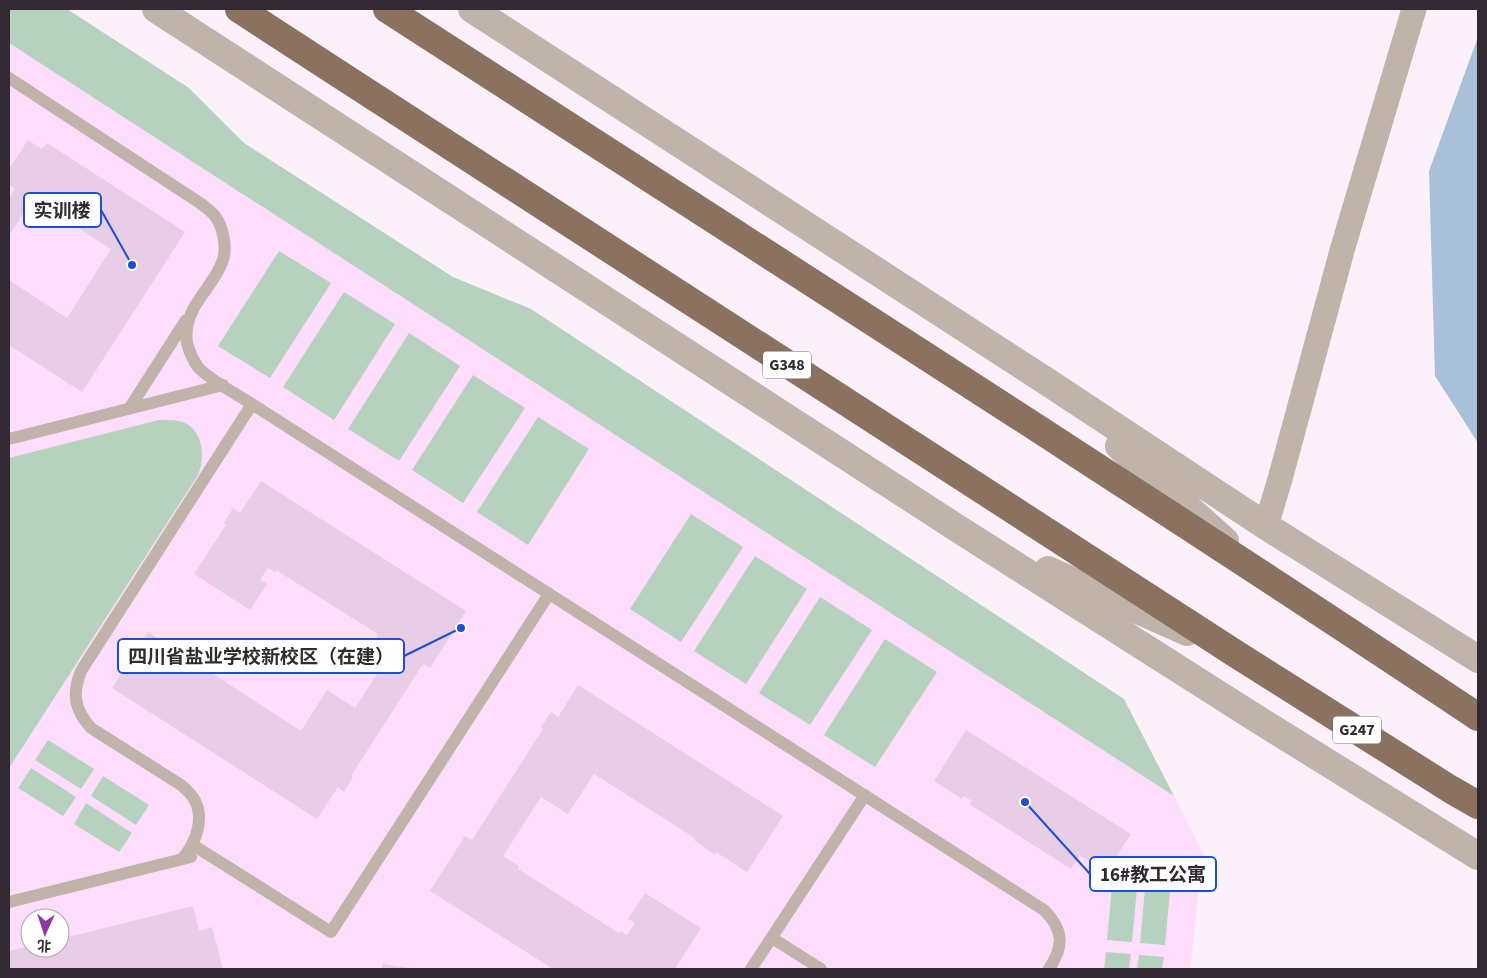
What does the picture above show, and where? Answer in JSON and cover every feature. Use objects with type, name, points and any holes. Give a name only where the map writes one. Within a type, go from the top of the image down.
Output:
[{"type":"highway","name":"G348","points":[[240,9],[1236,654]]},
{"type":"highway","points":[[387,9],[1260,572],[1478,717]]},
{"type":"highway","name":"G247","points":[[1236,654],[1478,805]]},
{"type":"street","points":[[156,9],[960,530],[1246,712],[1478,856]]},
{"type":"street","points":[[472,9],[1266,526],[1478,658]]},
{"type":"street","points":[[1266,526],[1343,247],[1414,9]]},
{"type":"street","points":[[1049,383],[1260,572]]},
{"type":"street","points":[[960,530],[1236,654]]},
{"type":"lane","points":[[9,78],[200,203],[214,215],[222,229],[225,244],[223,259],[217,272],[129,409]]},
{"type":"lane","points":[[195,305],[189,319],[186,334],[188,348],[199,368],[252,404],[1044,910],[1054,920],[1060,943],[1058,954],[1049,969]]},
{"type":"lane","points":[[9,439],[223,385]]},
{"type":"lane","points":[[183,858],[193,845],[200,820],[192,796],[181,785],[91,728],[76,704],[76,683],[81,671],[252,404]]},
{"type":"lane","points":[[193,845],[331,932],[549,594]]},
{"type":"lane","points":[[751,969],[865,795]]},
{"type":"lane","points":[[9,902],[183,858],[206,857],[216,860]]},
{"type":"lane","points":[[772,938],[821,969]]},
{"type":"shaded area","points":[[9,43],[1174,796],[1203,853],[1190,969],[9,969]]},
{"type":"green space","points":[[9,9],[67,9],[189,88],[244,143],[453,277],[531,309],[1124,699],[1174,796],[9,43]]},
{"type":"green space","points":[[279,251],[331,283],[270,378],[218,346]]},
{"type":"green space","points":[[344,292],[395,324],[334,420],[283,387]]},
{"type":"green space","points":[[409,333],[460,366],[399,461],[348,429]]},
{"type":"green space","points":[[473,375],[525,408],[463,503],[412,470]]},
{"type":"green space","points":[[538,417],[589,449],[528,545],[477,512]]},
{"type":"green space","points":[[159,420],[184,422],[197,434],[202,447],[202,461],[198,475],[9,768],[9,458]]},
{"type":"green space","points":[[691,514],[743,547],[681,642],[630,609]]},
{"type":"green space","points":[[755,556],[807,589],[746,684],[694,651]]},
{"type":"green space","points":[[820,597],[872,630],[810,725],[759,693]]},
{"type":"green space","points":[[885,639],[937,672],[875,767],[824,735]]},
{"type":"green space","points":[[48,740],[94,769],[81,789],[35,760]]},
{"type":"green space","points":[[31,768],[76,797],[63,816],[18,788]]},
{"type":"green space","points":[[103,776],[149,805],[136,825],[91,796]]},
{"type":"green space","points":[[86,803],[132,833],[119,852],[74,824]]},
{"type":"green space","points":[[1112,886],[1137,888],[1132,942],[1107,940]]},
{"type":"green space","points":[[1145,889],[1170,891],[1165,945],[1140,943]]},
{"type":"green space","points":[[1106,952],[1131,954],[1129,969],[1104,969]]},
{"type":"green space","points":[[1139,955],[1164,957],[1162,969],[1137,969]]},
{"type":"water","points":[[1478,37],[1478,443],[1435,376],[1429,171]]},
{"type":"building","points":[[28,140],[42,149],[47,143],[185,232],[82,392],[9,345],[9,280],[67,318],[111,249],[32,199],[9,236],[9,199],[15,189],[9,184],[9,169]]},
{"type":"building","points":[[261,481],[466,611],[430,668],[423,664],[351,776],[353,777],[344,792],[338,787],[317,819],[112,688],[148,632],[202,664],[201,666],[301,731],[327,690],[355,708],[394,648],[376,637],[378,634],[276,570],[275,572],[268,568],[260,580],[267,584],[250,610],[194,574],[226,525],[224,523],[233,508],[240,513]]},
{"type":"building","points":[[578,685],[783,816],[747,872],[716,852],[715,855],[694,840],[695,838],[594,774],[568,814],[541,797],[503,856],[519,866],[518,869],[619,933],[620,931],[627,935],[635,923],[628,919],[645,893],[701,928],[675,969],[553,969],[430,891],[465,836],[472,840],[543,729],[541,727],[551,712],[558,717]]},
{"type":"building","points":[[966,730],[1131,834],[1106,872],[1080,855],[1071,869],[969,804],[972,801],[964,796],[962,799],[934,781]]},
{"type":"building","points":[[193,906],[199,931],[212,927],[223,969],[9,969],[9,951],[20,948],[20,958],[70,958],[70,937]]},
{"type":"building","points":[[382,964],[410,968],[410,969],[382,969]]},
{"type":"place","name":"实训楼","points":[[132,265]]},
{"type":"place","name":"四川省盐业学校新校区（在建）","points":[[461,628]]},
{"type":"place","name":"16#教工公寓","points":[[1025,802]]}]
